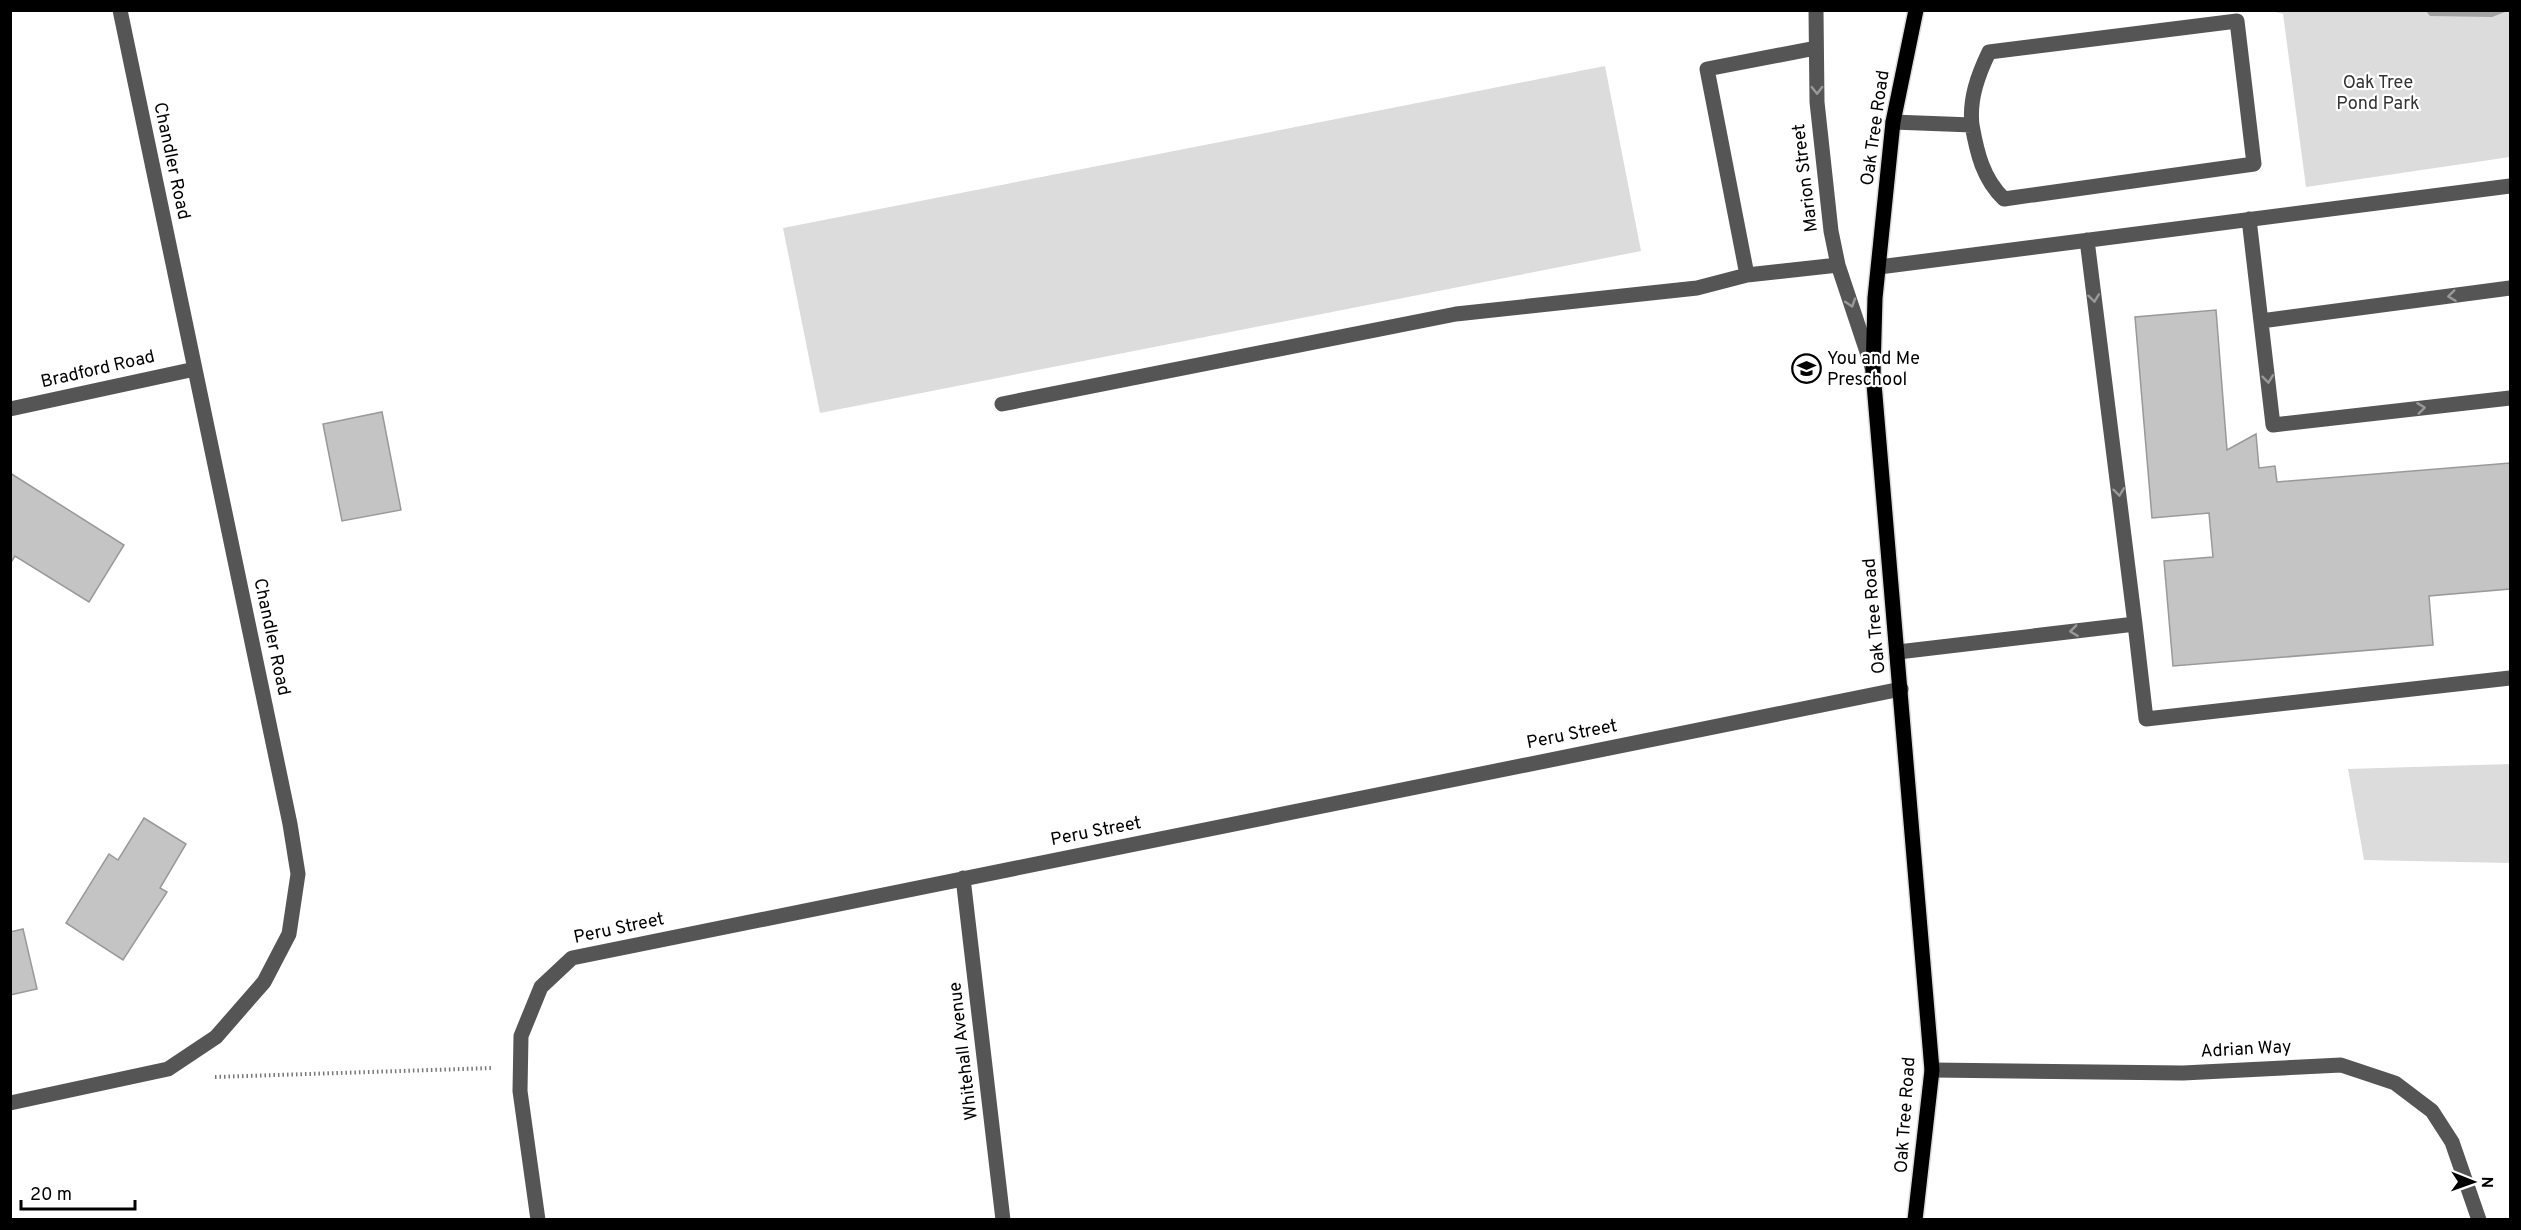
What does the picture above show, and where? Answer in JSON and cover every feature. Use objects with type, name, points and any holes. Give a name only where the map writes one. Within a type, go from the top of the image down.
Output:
[{"type":"main road","name":"Oak Tree Road","points":[[1915,1220],[1932,1070],[1873,372],[1879,267],[1893,122],[1916,10]]},
{"type":"street","name":"Chandler Road","points":[[10,1103],[168,1069],[216,1037],[264,982],[289,933],[298,874],[290,824],[120,10]]},
{"type":"street","name":"Marion Street","points":[[1816,10],[1818,113],[1831,231],[1838,265],[1873,372]]},
{"type":"street","points":[[2237,21],[2254,165],[2004,199],[1991,187],[1977,151],[1972,125],[1971,110],[1980,71],[1989,52],[2237,21]]},
{"type":"street","points":[[1747,275],[1707,69],[1816,48]]},
{"type":"street","points":[[1893,122],[1972,125]]},
{"type":"street","points":[[1879,267],[2511,186]]},
{"type":"street","points":[[2249,219],[2273,425],[2511,398]]},
{"type":"street","points":[[2087,240],[2146,719],[2511,678]]},
{"type":"street","points":[[1002,404],[1456,314],[1697,288],[1747,275],[1838,265]]},
{"type":"street","points":[[2261,321],[2511,288]]},
{"type":"street","name":"Bradford Road","points":[[10,410],[195,369]]},
{"type":"street","points":[[1898,652],[2135,624]]},
{"type":"street","name":"Peru Street","points":[[537,1220],[520,1091],[521,1036],[541,987],[572,958],[1901,689]]},
{"type":"street","name":"Whitehall Avenue","points":[[963,878],[1003,1220]]},
{"type":"street","name":"Adrian Way","points":[[1932,1070],[2183,1073],[2341,1065],[2395,1083],[2432,1110],[2452,1142],[2479,1220]]},
{"type":"path","points":[[215,1077],[521,1067]]},
{"type":"green space","name":"Oak Tree Pond Park","points":[[2272,11],[2510,11],[2510,157],[2306,187],[2283,14]]},
{"type":"green space","points":[[1605,66],[1641,251],[820,413],[783,228]]},
{"type":"green space","points":[[2510,764],[2510,863],[2364,860],[2348,769]]},
{"type":"shaded area","points":[[2510,10],[2492,17],[2430,16],[2426,11]]},
{"type":"building","points":[[2216,310],[2227,450],[2256,434],[2259,468],[2275,466],[2277,482],[2510,463],[2510,589],[2429,596],[2433,645],[2173,666],[2164,561],[2213,557],[2209,513],[2152,518],[2135,317]]},
{"type":"building","points":[[382,412],[401,510],[342,521],[323,424]]},
{"type":"building","points":[[10,473],[124,545],[89,602],[15,556],[10,564]]},
{"type":"building","points":[[144,818],[186,844],[160,888],[167,892],[123,960],[66,923],[109,854],[118,860]]},
{"type":"building","points":[[23,929],[37,989],[10,995],[10,932]]},
{"type":"place","name":"You and Me Preschool","points":[[1806,369]]}]
